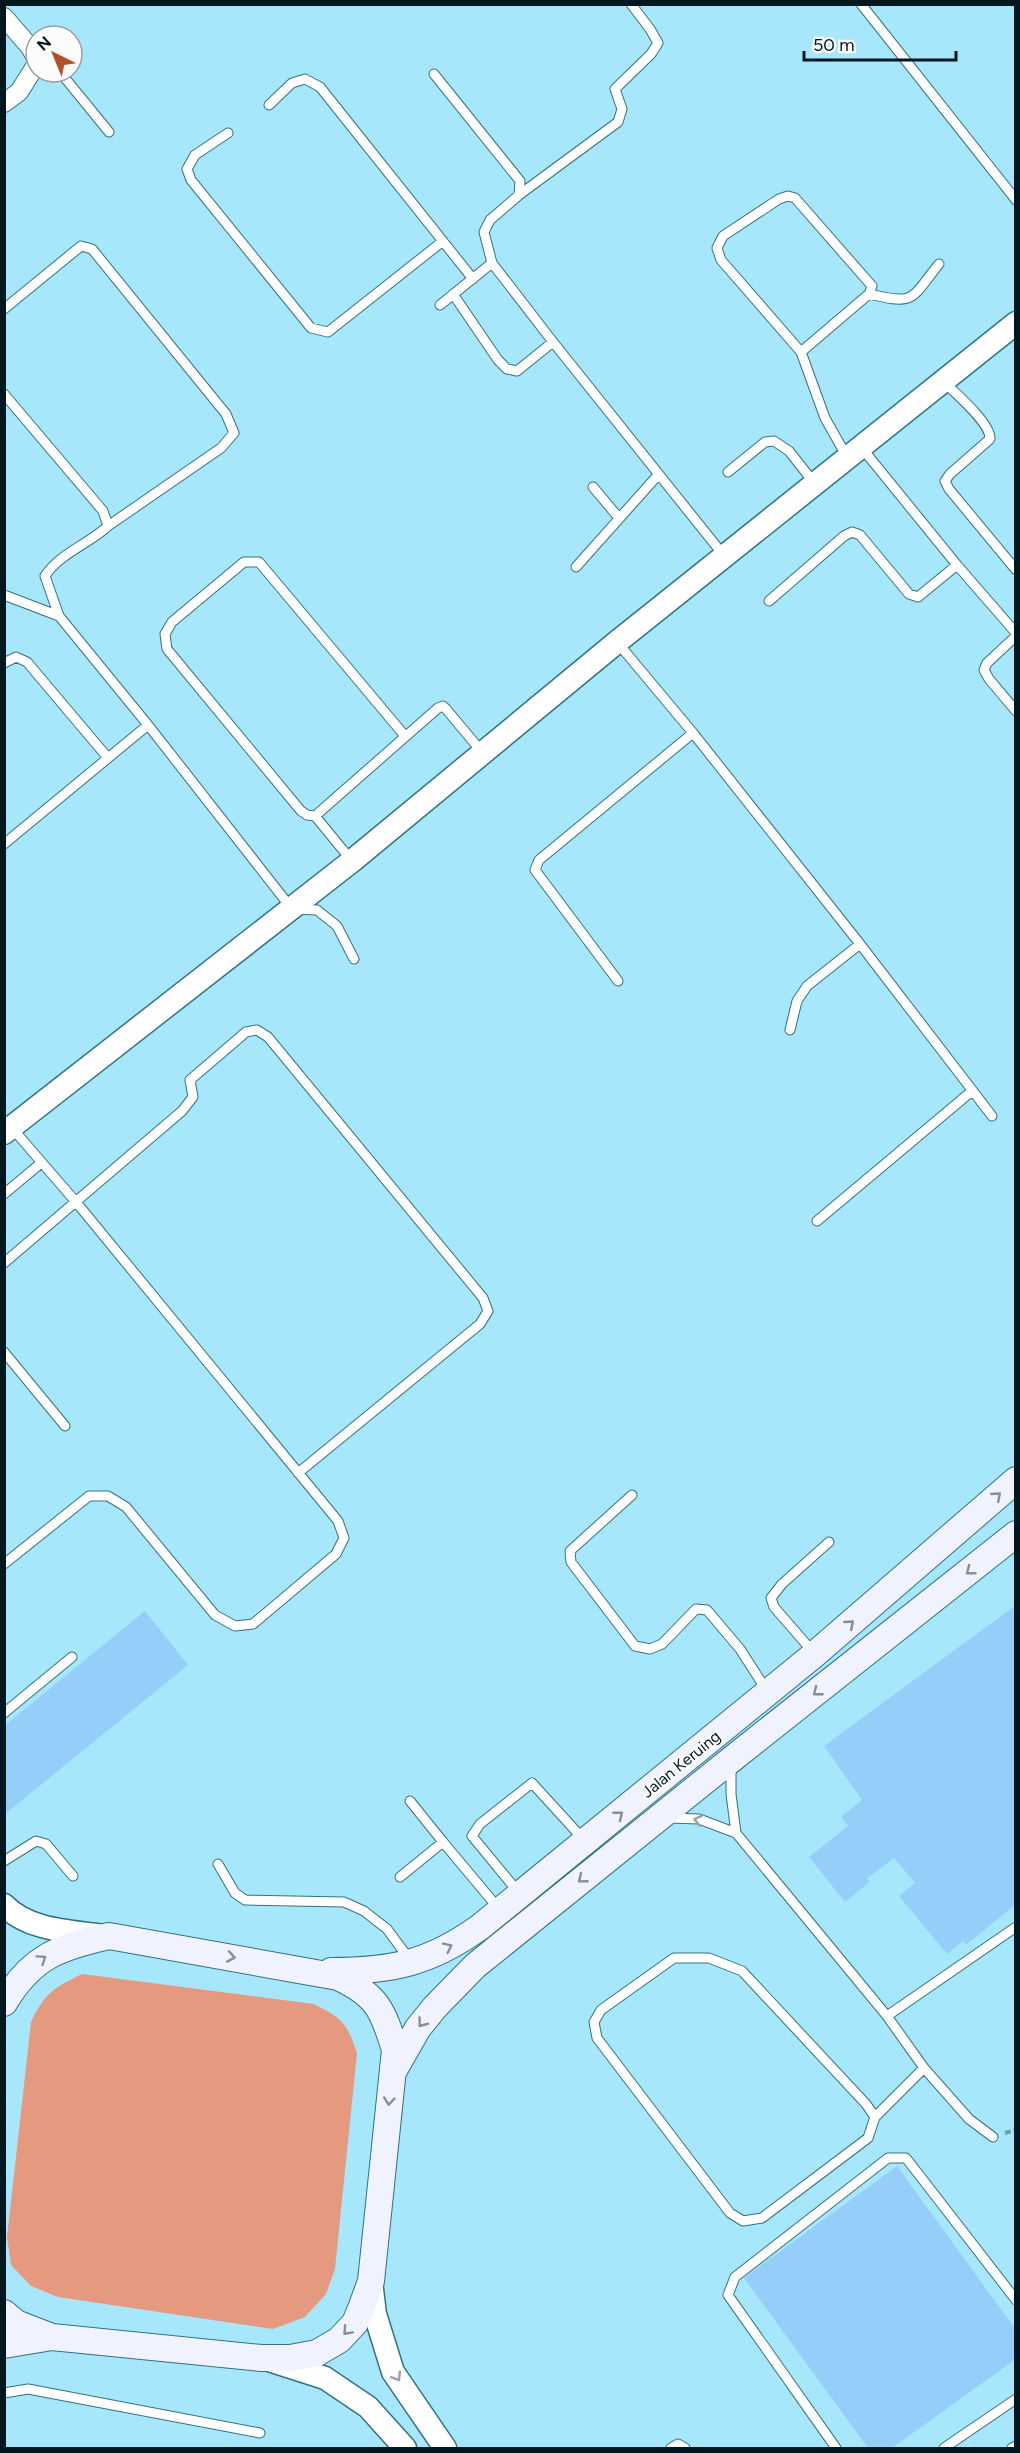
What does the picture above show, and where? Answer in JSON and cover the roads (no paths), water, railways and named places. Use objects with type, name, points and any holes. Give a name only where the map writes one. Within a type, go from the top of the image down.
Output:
[{"type":"main road","name":"Jalan Keruing","points":[[310,1970],[386,1969],[411,1962],[456,1944],[501,1911],[768,1693],[1016,1480]]},
{"type":"main road","name":"Jalan Keruing","points":[[392,2073],[418,2028],[454,1986],[516,1932],[732,1759],[1013,1541]]},
{"type":"main road","points":[[4,2003],[29,1969],[46,1955],[72,1944],[109,1936],[310,1970],[338,1977],[360,1987],[375,2001],[388,2026],[394,2050],[371,2281],[355,2323],[339,2340],[317,2353],[290,2358],[261,2358],[52,2337],[16,2323],[4,2313]]},
{"type":"main road","points":[[4,2346],[52,2337]]},
{"type":"street","points":[[4,17],[24,40]]},
{"type":"street","points":[[4,103],[19,92],[24,84]]},
{"type":"street","points":[[8,1131],[352,861],[616,642],[1016,323]]},
{"type":"street","points":[[4,1905],[25,1921],[45,1927],[109,1936]]},
{"type":"street","points":[[371,2281],[375,2314],[393,2372],[445,2448]]},
{"type":"street","points":[[261,2358],[326,2378],[368,2407],[405,2448]]},
{"type":"lane","points":[[630,4],[658,43],[651,54],[615,89],[622,109],[618,122],[519,195],[490,220],[484,232],[492,263],[552,342],[725,557]]},
{"type":"lane","points":[[861,4],[1016,200]]},
{"type":"lane","points":[[434,74],[520,181],[519,195]]},
{"type":"lane","points":[[269,105],[292,83],[305,79],[320,87],[473,279]]},
{"type":"lane","points":[[70,84],[108,132]]},
{"type":"lane","points":[[228,133],[195,155],[187,169],[191,180],[311,328],[328,332],[443,241]]},
{"type":"lane","points":[[801,352],[869,294],[872,286],[795,198],[788,196],[778,199],[723,236],[717,248],[721,260],[801,352],[825,418],[957,565],[1016,635],[987,663],[984,670],[1016,711]]},
{"type":"lane","points":[[4,309],[81,246],[92,249],[226,414],[234,433],[221,448],[108,526],[98,536],[52,564],[45,576],[59,615],[292,909],[317,910],[331,920],[337,926],[354,959]]},
{"type":"lane","points":[[440,305],[492,263]]},
{"type":"lane","points":[[869,294],[897,301],[906,300],[914,296],[939,264]]},
{"type":"lane","points":[[453,294],[498,360],[507,369],[517,371],[552,342]]},
{"type":"lane","points":[[943,381],[981,420],[990,435],[990,439],[945,481],[949,489],[1016,570]]},
{"type":"lane","points":[[4,394],[103,511],[108,526]]},
{"type":"lane","points":[[728,472],[765,442],[774,441],[781,443],[789,451],[815,484]]},
{"type":"lane","points":[[576,567],[658,475]]},
{"type":"lane","points":[[593,487],[619,518]]},
{"type":"lane","points":[[768,601],[844,536],[852,532],[860,536],[909,594],[918,597],[957,565]]},
{"type":"lane","points":[[352,861],[315,816],[301,811],[167,649],[165,634],[172,622],[244,562],[259,562],[405,736]]},
{"type":"lane","points":[[4,595],[59,615]]},
{"type":"lane","points":[[616,642],[693,734],[860,944],[992,1116]]},
{"type":"lane","points":[[4,663],[16,657],[27,662],[108,758]]},
{"type":"lane","points":[[315,816],[405,736],[443,706],[483,754]]},
{"type":"lane","points":[[4,844],[148,725]]},
{"type":"lane","points":[[618,981],[535,870],[539,860],[693,734]]},
{"type":"lane","points":[[790,1030],[797,1000],[807,986],[860,944]]},
{"type":"lane","points":[[4,1263],[182,1111],[193,1097],[190,1080],[246,1032],[257,1030],[268,1036],[476,1289],[483,1298],[488,1311],[480,1324],[298,1473]]},
{"type":"lane","points":[[817,1221],[972,1091]]},
{"type":"lane","points":[[4,1564],[89,1496],[108,1496],[126,1507],[215,1615],[235,1626],[253,1623],[336,1554],[344,1538],[338,1521],[76,1202],[8,1131]]},
{"type":"lane","points":[[4,1194],[41,1163]]},
{"type":"lane","points":[[4,1352],[65,1426]]},
{"type":"lane","points":[[632,1495],[570,1551],[571,1562],[635,1646],[650,1649],[662,1644],[696,1609],[707,1610],[740,1649],[768,1693]]},
{"type":"lane","points":[[815,1654],[774,1607],[771,1598],[782,1584],[829,1542]]},
{"type":"lane","points":[[4,1713],[72,1657]]},
{"type":"lane","points":[[732,1759],[731,1794],[736,1833]]},
{"type":"lane","points":[[520,1895],[472,1836],[480,1824],[532,1783],[585,1842]]},
{"type":"lane","points":[[410,1801],[501,1911]]},
{"type":"lane","points":[[658,1818],[699,1819],[736,1833],[887,2016],[924,2068],[969,2119],[993,2137]]},
{"type":"lane","points":[[4,1861],[36,1841],[46,1844],[73,1876]]},
{"type":"lane","points":[[400,1877],[443,1842]]},
{"type":"lane","points":[[218,1864],[235,1893],[245,1900],[344,1902],[364,1911],[387,1929],[411,1962]]},
{"type":"lane","points":[[887,2016],[1016,1927]]},
{"type":"lane","points":[[875,2117],[866,2104],[742,1971],[709,1958],[674,1958],[601,2010],[594,2022],[597,2038],[730,2213],[743,2221],[762,2218],[868,2138],[875,2117],[924,2068]]},
{"type":"lane","points":[[836,2448],[728,2295],[735,2277],[888,2158],[906,2158],[1016,2300]]},
{"type":"lane","points":[[4,2392],[28,2389],[260,2433]]},
{"type":"lane","points":[[944,2448],[1016,2399]]},
{"type":"lane","points":[[671,2448],[678,2444],[685,2448]]}]
